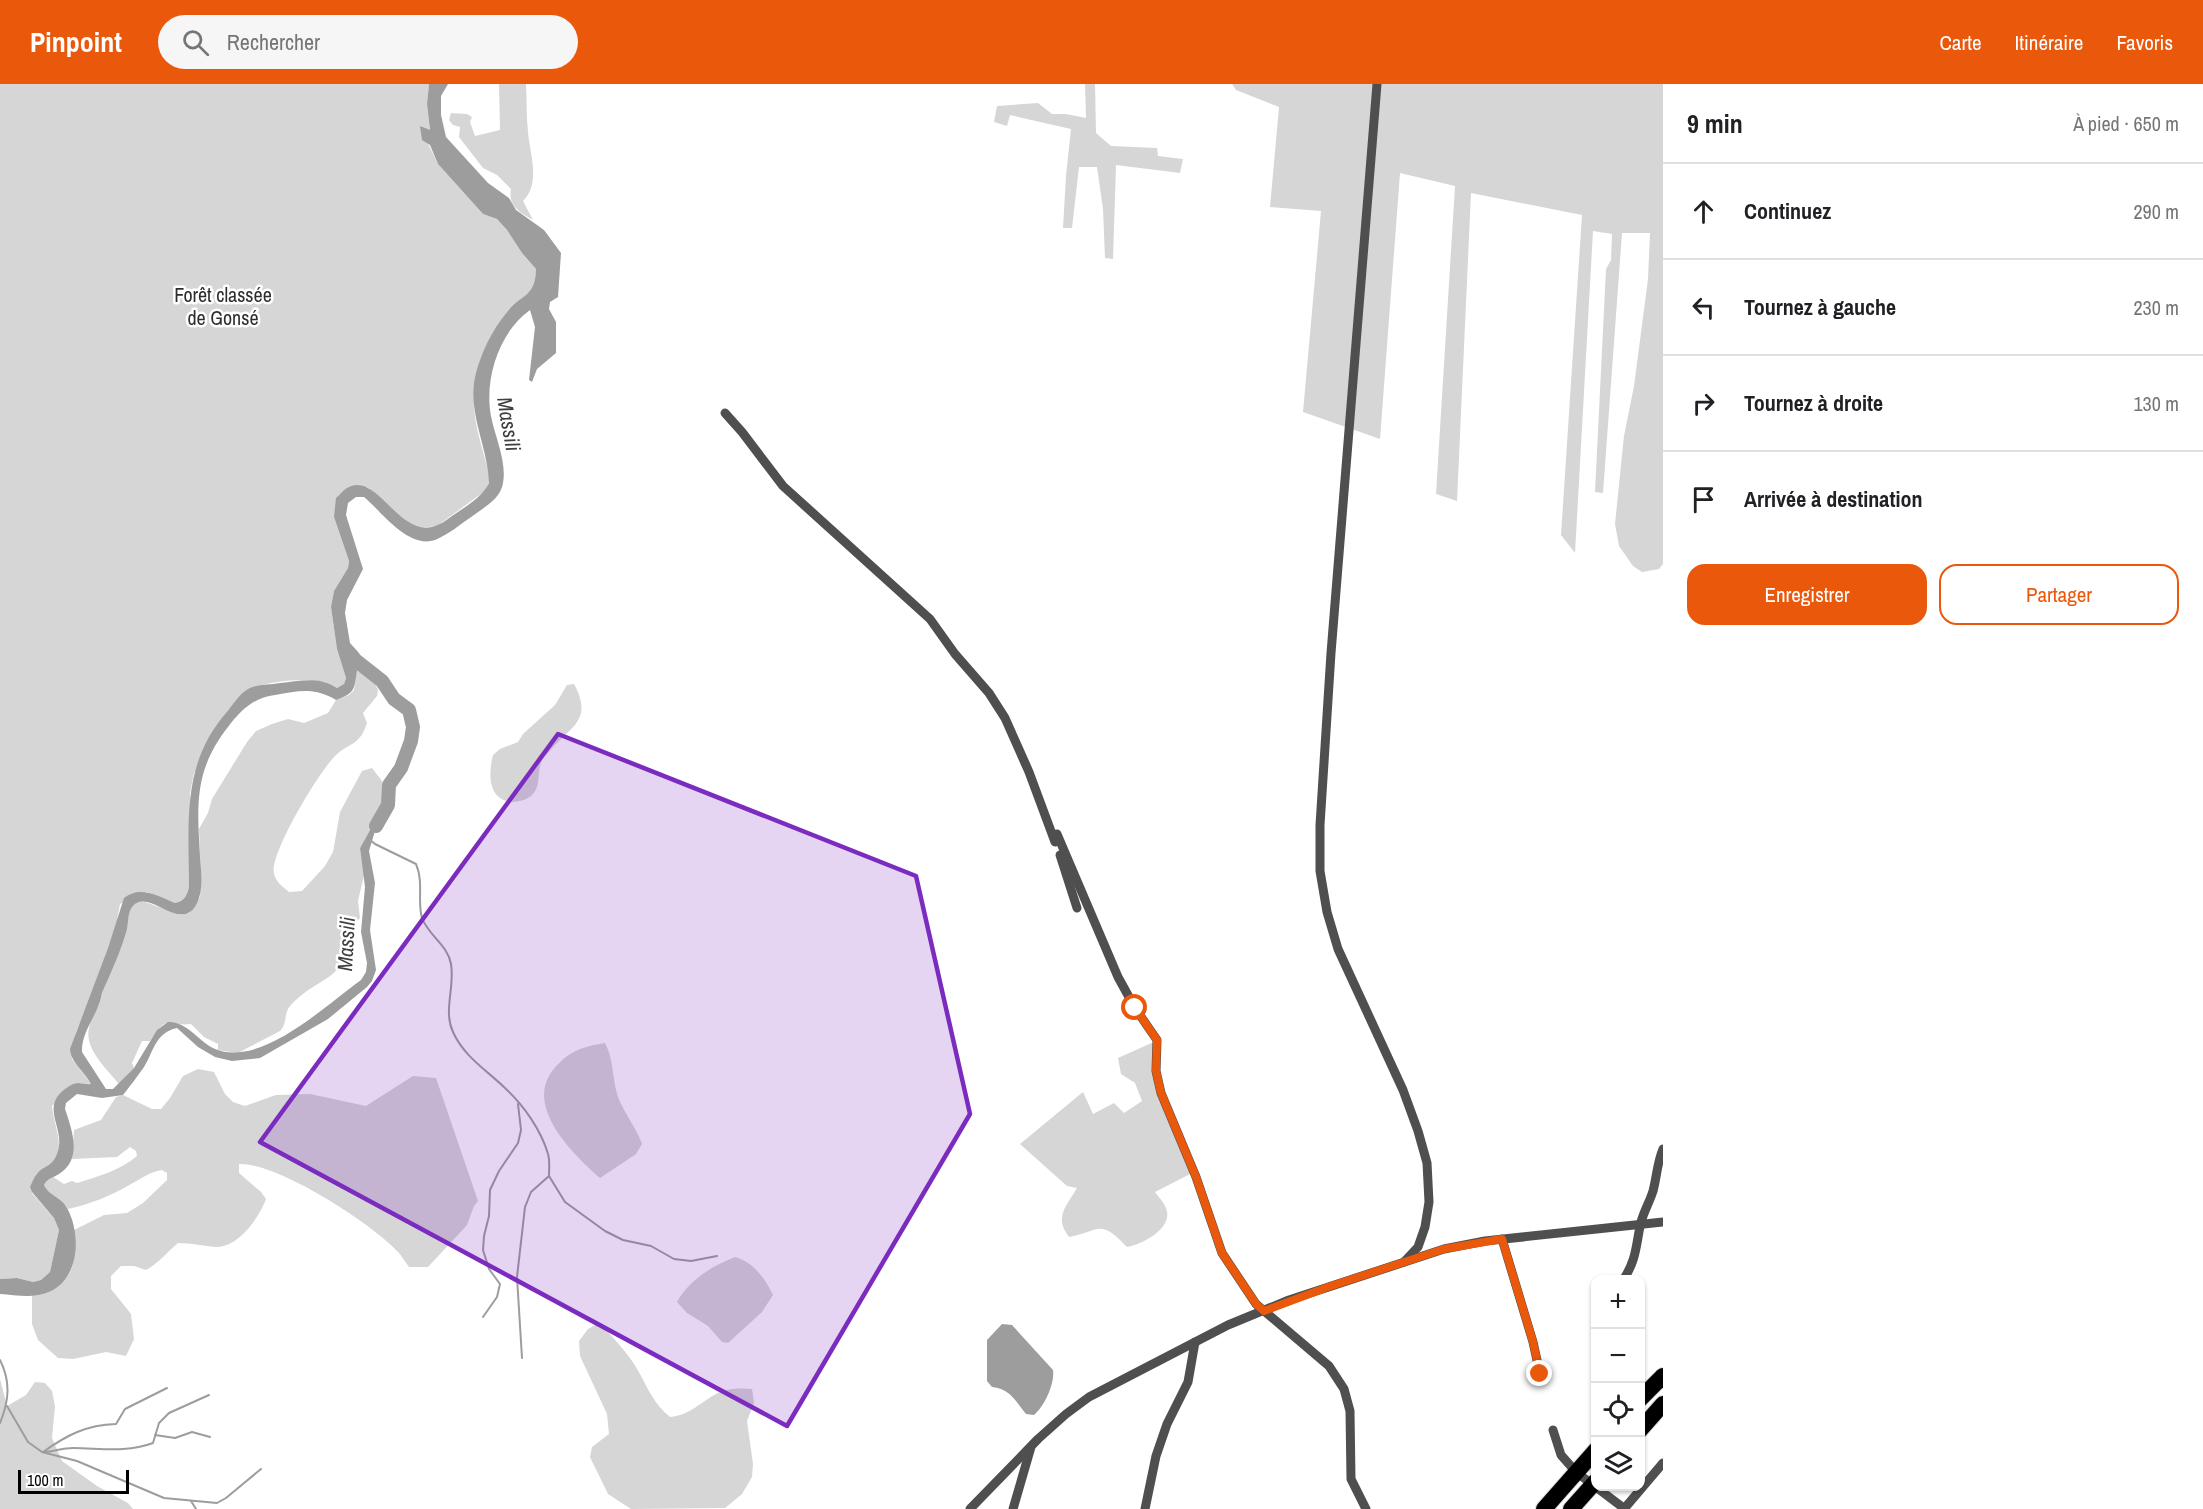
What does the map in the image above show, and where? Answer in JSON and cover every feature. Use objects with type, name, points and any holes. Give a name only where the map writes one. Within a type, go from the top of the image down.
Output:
[{"type":"highway","points":[[1645,1395],[1663,1376]]},
{"type":"highway","points":[[1645,1425],[1663,1404]]},
{"type":"highway","points":[[1544,1509],[1591,1456]]},
{"type":"highway","points":[[1571,1509],[1591,1486]]},
{"type":"street","points":[[1377,84],[1330,653],[1320,825],[1320,871],[1327,912],[1338,949],[1403,1090],[1427,1163],[1429,1202],[1425,1227],[1418,1247],[1404,1262]]},
{"type":"street","points":[[725,413],[783,486],[930,619],[954,654],[988,693],[1005,718],[1029,772],[1077,908]]},
{"type":"street","points":[[1057,834],[1118,977],[1135,1008],[1157,1040],[1156,1071],[1161,1093],[1196,1177],[1222,1253],[1256,1304],[1329,1366],[1344,1389],[1350,1411],[1351,1479],[1366,1509]]},
{"type":"street","points":[[1626,1275],[1635,1257],[1641,1224],[1653,1191],[1658,1161],[1663,1149]]},
{"type":"street","points":[[970,1509],[1032,1445],[1066,1414],[1089,1397],[1228,1325],[1289,1300],[1444,1249],[1502,1239],[1663,1222]]},
{"type":"street","points":[[1502,1239],[1533,1342],[1540,1374]]},
{"type":"street","points":[[1145,1509],[1156,1456],[1167,1424],[1188,1382],[1195,1342]]},
{"type":"street","points":[[1553,1430],[1561,1455],[1576,1472],[1591,1481]]},
{"type":"street","points":[[1013,1509],[1032,1445]]},
{"type":"street","points":[[1604,1491],[1625,1509],[1663,1463]]},
{"type":"highlighted area","points":[[558,734],[916,876],[970,1114],[787,1426],[260,1142]]},
{"type":"green space","name":"Forêt classée de Gonsé","points":[[0,84],[429,84],[427,104],[430,131],[420,127],[438,164],[483,214],[497,219],[536,269],[530,290],[507,312],[492,333],[478,368],[474,406],[489,474],[489,482],[485,491],[437,526],[420,528],[408,523],[369,488],[358,485],[334,517],[349,561],[348,568],[334,591],[331,607],[337,649],[346,678],[344,684],[337,688],[319,681],[293,680],[248,690],[194,773],[190,793],[189,887],[186,896],[175,903],[147,892],[120,904],[116,926],[76,1032],[72,1059],[92,1085],[77,1083],[52,1106],[58,1135],[58,1152],[55,1160],[38,1173],[32,1193],[54,1218],[59,1230],[50,1272],[41,1280],[33,1282],[17,1278],[0,1279]]},
{"type":"green space","points":[[499,84],[526,84],[527,126],[533,177],[532,186],[523,201],[533,220],[516,208],[511,200],[511,189],[497,175],[483,168],[459,137],[460,127],[453,125],[449,120],[451,113],[467,114],[472,117],[470,122],[475,136],[500,130]]},
{"type":"green space","points":[[1085,84],[1095,84],[1096,133],[1111,146],[1157,148],[1158,156],[1183,159],[1180,173],[1116,165],[1113,259],[1105,258],[1103,209],[1097,167],[1079,167],[1072,228],[1063,228],[1071,129],[1010,115],[1007,126],[994,122],[997,106],[1038,103],[1052,114],[1086,118]]},
{"type":"green space","points":[[1232,84],[1663,84],[1663,564],[1659,569],[1642,572],[1633,566],[1619,546],[1615,524],[1624,436],[1634,386],[1648,279],[1650,233],[1622,233],[1603,493],[1595,492],[1606,269],[1611,260],[1612,234],[1593,231],[1575,553],[1561,535],[1582,215],[1471,193],[1457,501],[1436,494],[1455,186],[1400,173],[1380,439],[1303,412],[1321,211],[1270,207],[1279,107],[1236,90]]},
{"type":"green space","points":[[357,671],[370,677],[378,690],[377,696],[363,713],[367,723],[358,739],[336,755],[308,794],[279,849],[274,874],[278,882],[289,892],[302,891],[325,866],[333,852],[340,812],[362,771],[372,768],[382,781],[384,799],[380,812],[360,848],[364,875],[358,901],[360,918],[348,930],[347,947],[338,969],[291,1005],[280,1031],[238,1053],[218,1050],[218,1044],[204,1037],[191,1024],[165,1024],[150,1041],[142,1041],[132,1063],[134,1068],[119,1084],[93,1051],[88,1036],[90,1024],[127,928],[132,906],[138,902],[145,902],[181,915],[189,913],[194,908],[200,897],[199,829],[208,813],[212,799],[247,742],[256,731],[272,724],[288,719],[304,723],[328,713],[336,700],[349,695],[354,690]]},
{"type":"green space","points":[[574,684],[580,696],[581,707],[577,722],[542,760],[538,783],[533,794],[524,800],[512,802],[504,800],[494,791],[490,778],[493,755],[500,749],[518,742],[523,734],[555,705],[567,685]]},
{"type":"green space","points":[[1156,1041],[1163,1092],[1196,1171],[1155,1192],[1165,1206],[1167,1218],[1160,1230],[1147,1240],[1127,1247],[1111,1232],[1100,1229],[1069,1237],[1062,1224],[1062,1218],[1077,1188],[1067,1186],[1020,1144],[1083,1092],[1093,1114],[1114,1103],[1124,1113],[1142,1101],[1135,1083],[1121,1074],[1118,1058]]},
{"type":"green space","points":[[605,1043],[610,1056],[618,1097],[642,1144],[636,1154],[600,1178],[577,1156],[556,1129],[548,1114],[544,1099],[546,1084],[553,1070],[564,1058],[589,1046]]},
{"type":"green space","points":[[198,1069],[214,1072],[225,1094],[233,1102],[245,1106],[276,1095],[310,1094],[366,1106],[413,1076],[436,1078],[478,1201],[467,1225],[428,1267],[409,1267],[385,1240],[323,1197],[276,1173],[256,1166],[239,1164],[239,1173],[266,1199],[247,1230],[232,1243],[224,1246],[178,1243],[146,1270],[134,1266],[121,1266],[111,1276],[111,1289],[131,1314],[134,1339],[126,1356],[106,1352],[73,1359],[58,1358],[38,1340],[32,1324],[32,1296],[56,1287],[69,1274],[73,1265],[74,1230],[104,1215],[127,1213],[143,1203],[167,1180],[167,1173],[162,1170],[153,1172],[108,1196],[68,1209],[46,1189],[44,1185],[46,1180],[53,1177],[64,1184],[72,1181],[77,1183],[123,1166],[137,1156],[136,1151],[130,1147],[117,1157],[72,1159],[74,1130],[101,1120],[116,1097],[123,1095],[152,1109],[161,1109],[183,1076]]},
{"type":"green space","points":[[735,1257],[758,1272],[773,1295],[762,1312],[728,1343],[722,1342],[708,1326],[687,1313],[677,1302],[695,1280]]},
{"type":"green space","points":[[599,1323],[628,1355],[655,1400],[670,1417],[690,1411],[722,1391],[752,1389],[754,1403],[747,1421],[753,1464],[752,1477],[742,1494],[725,1508],[631,1509],[608,1494],[590,1457],[592,1447],[609,1434],[607,1414],[580,1356],[579,1341],[588,1329]]},
{"type":"green space","points":[[0,1379],[7,1406],[26,1395],[35,1382],[45,1383],[52,1391],[55,1406],[52,1438],[62,1461],[97,1486],[128,1503],[133,1509],[0,1509]]},
{"type":"shaded area","points":[[429,84],[448,84],[441,96],[441,115],[446,137],[488,183],[509,198],[516,210],[544,230],[561,253],[558,297],[550,302],[549,309],[556,322],[556,353],[537,369],[532,382],[529,380],[535,327],[530,310],[519,319],[502,343],[492,372],[489,402],[504,475],[502,488],[496,498],[483,509],[445,535],[435,540],[425,541],[415,539],[396,528],[364,497],[356,497],[348,503],[346,515],[363,569],[347,600],[345,613],[350,643],[359,653],[364,665],[357,671],[352,690],[336,700],[321,693],[306,691],[260,699],[248,706],[228,727],[209,758],[200,788],[198,820],[201,881],[199,900],[190,912],[182,914],[149,902],[142,901],[132,906],[122,945],[84,1037],[82,1052],[106,1089],[113,1089],[134,1068],[157,1030],[168,1022],[187,1028],[215,1049],[233,1053],[252,1050],[292,1031],[361,980],[366,972],[367,963],[361,932],[365,887],[360,848],[380,812],[388,812],[375,831],[369,851],[375,883],[370,930],[376,970],[367,987],[328,1019],[260,1058],[232,1061],[215,1057],[198,1047],[177,1028],[170,1030],[160,1038],[144,1067],[123,1095],[102,1098],[77,1094],[66,1103],[65,1109],[74,1144],[71,1160],[66,1168],[48,1179],[44,1185],[49,1192],[62,1201],[72,1218],[76,1242],[72,1265],[68,1276],[51,1291],[26,1296],[0,1294],[0,1279],[17,1278],[33,1282],[41,1280],[50,1272],[59,1230],[54,1218],[30,1187],[36,1175],[51,1163],[58,1151],[59,1134],[54,1103],[58,1096],[74,1084],[91,1084],[73,1059],[70,1049],[124,898],[136,892],[143,892],[175,903],[183,899],[187,893],[191,796],[201,753],[211,733],[239,697],[252,687],[309,680],[324,682],[337,688],[344,684],[346,678],[337,649],[331,607],[334,591],[348,568],[349,561],[334,517],[336,498],[347,488],[358,485],[368,488],[379,496],[410,523],[422,527],[435,526],[474,500],[489,483],[488,469],[475,415],[476,373],[492,333],[507,312],[530,290],[536,269],[507,230],[497,219],[483,214],[438,164],[430,145],[422,140],[420,126],[430,130],[427,104]]},
{"type":"shaded area","points":[[1002,1324],[1012,1325],[1053,1370],[1048,1394],[1034,1415],[1026,1414],[1008,1393],[992,1387],[987,1381],[987,1340]]},
{"type":"waterway","name":"Massili","points":[[349,655],[382,681],[394,699],[409,710],[413,727],[411,741],[401,768],[389,785],[388,805],[376,826]]},
{"type":"waterway","points":[[369,839],[416,864],[420,878],[422,918],[446,951],[451,964],[449,1016],[453,1032],[463,1049],[519,1103],[536,1127],[548,1154],[549,1176],[531,1192],[525,1207],[517,1277],[522,1358]]},
{"type":"waterway","points":[[483,1317],[497,1297],[500,1284],[489,1269],[483,1250],[489,1216],[490,1190],[499,1171],[518,1143],[521,1130],[518,1104]]},
{"type":"waterway","points":[[549,1176],[565,1202],[605,1231],[623,1240],[651,1246],[674,1259],[691,1261],[717,1256]]},
{"type":"waterway","points":[[0,1360],[4,1368],[8,1392],[0,1423]]},
{"type":"waterway","points":[[43,1452],[77,1432],[95,1426],[116,1424],[125,1409],[167,1388]]},
{"type":"waterway","points":[[45,1452],[70,1448],[123,1449],[153,1443],[159,1423],[169,1413],[209,1395]]},
{"type":"waterway","points":[[7,1406],[28,1442],[42,1452],[77,1461],[164,1498],[217,1503],[261,1469]]},
{"type":"waterway","points":[[155,1435],[175,1438],[192,1432],[210,1437]]},
{"type":"waterway","points":[[191,1501],[196,1509]]},
{"type":"route","points":[[1135,1008],[1157,1040],[1156,1071],[1161,1093],[1196,1177],[1222,1253],[1256,1304],[1264,1311],[1375,1270],[1444,1249],[1502,1239],[1533,1342],[1540,1374]]}]
